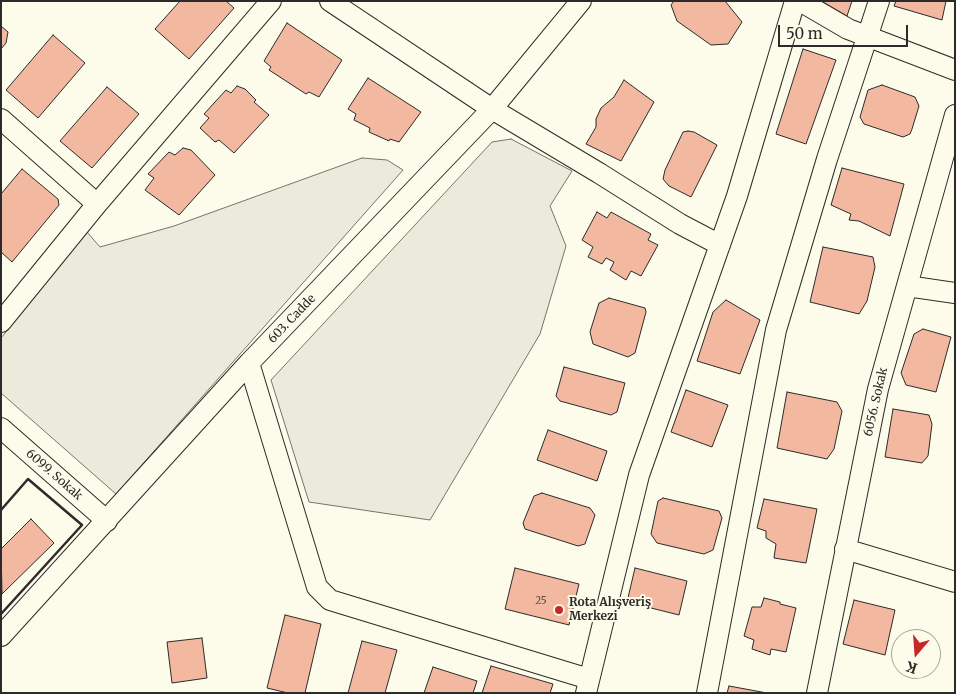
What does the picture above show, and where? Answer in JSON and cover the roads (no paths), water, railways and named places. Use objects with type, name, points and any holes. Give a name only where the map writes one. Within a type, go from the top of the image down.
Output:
[{"type":"street","points":[[1,322],[97,204],[270,1]]},
{"type":"street","points":[[330,1],[492,109],[680,224],[720,245]]},
{"type":"street","name":"603. Cadde","points":[[1,636],[249,363],[492,109],[581,1]]},
{"type":"street","points":[[249,363],[317,587],[330,600],[587,686],[638,475],[737,196],[794,1]]},
{"type":"street","points":[[800,1],[848,29],[955,70]]},
{"type":"street","points":[[707,693],[776,330],[827,159],[879,1]]},
{"type":"street","name":"6056. Sokak","points":[[817,693],[878,388],[955,115]]},
{"type":"street","points":[[1,119],[97,204]]},
{"type":"street","points":[[906,286],[955,293]]},
{"type":"street","name":"6099. Sokak","points":[[1,428],[107,521]]},
{"type":"street","points":[[845,549],[955,582]]},
{"type":"place","name":"Rota Alışveriş Merkezi","points":[[559,610]]}]
